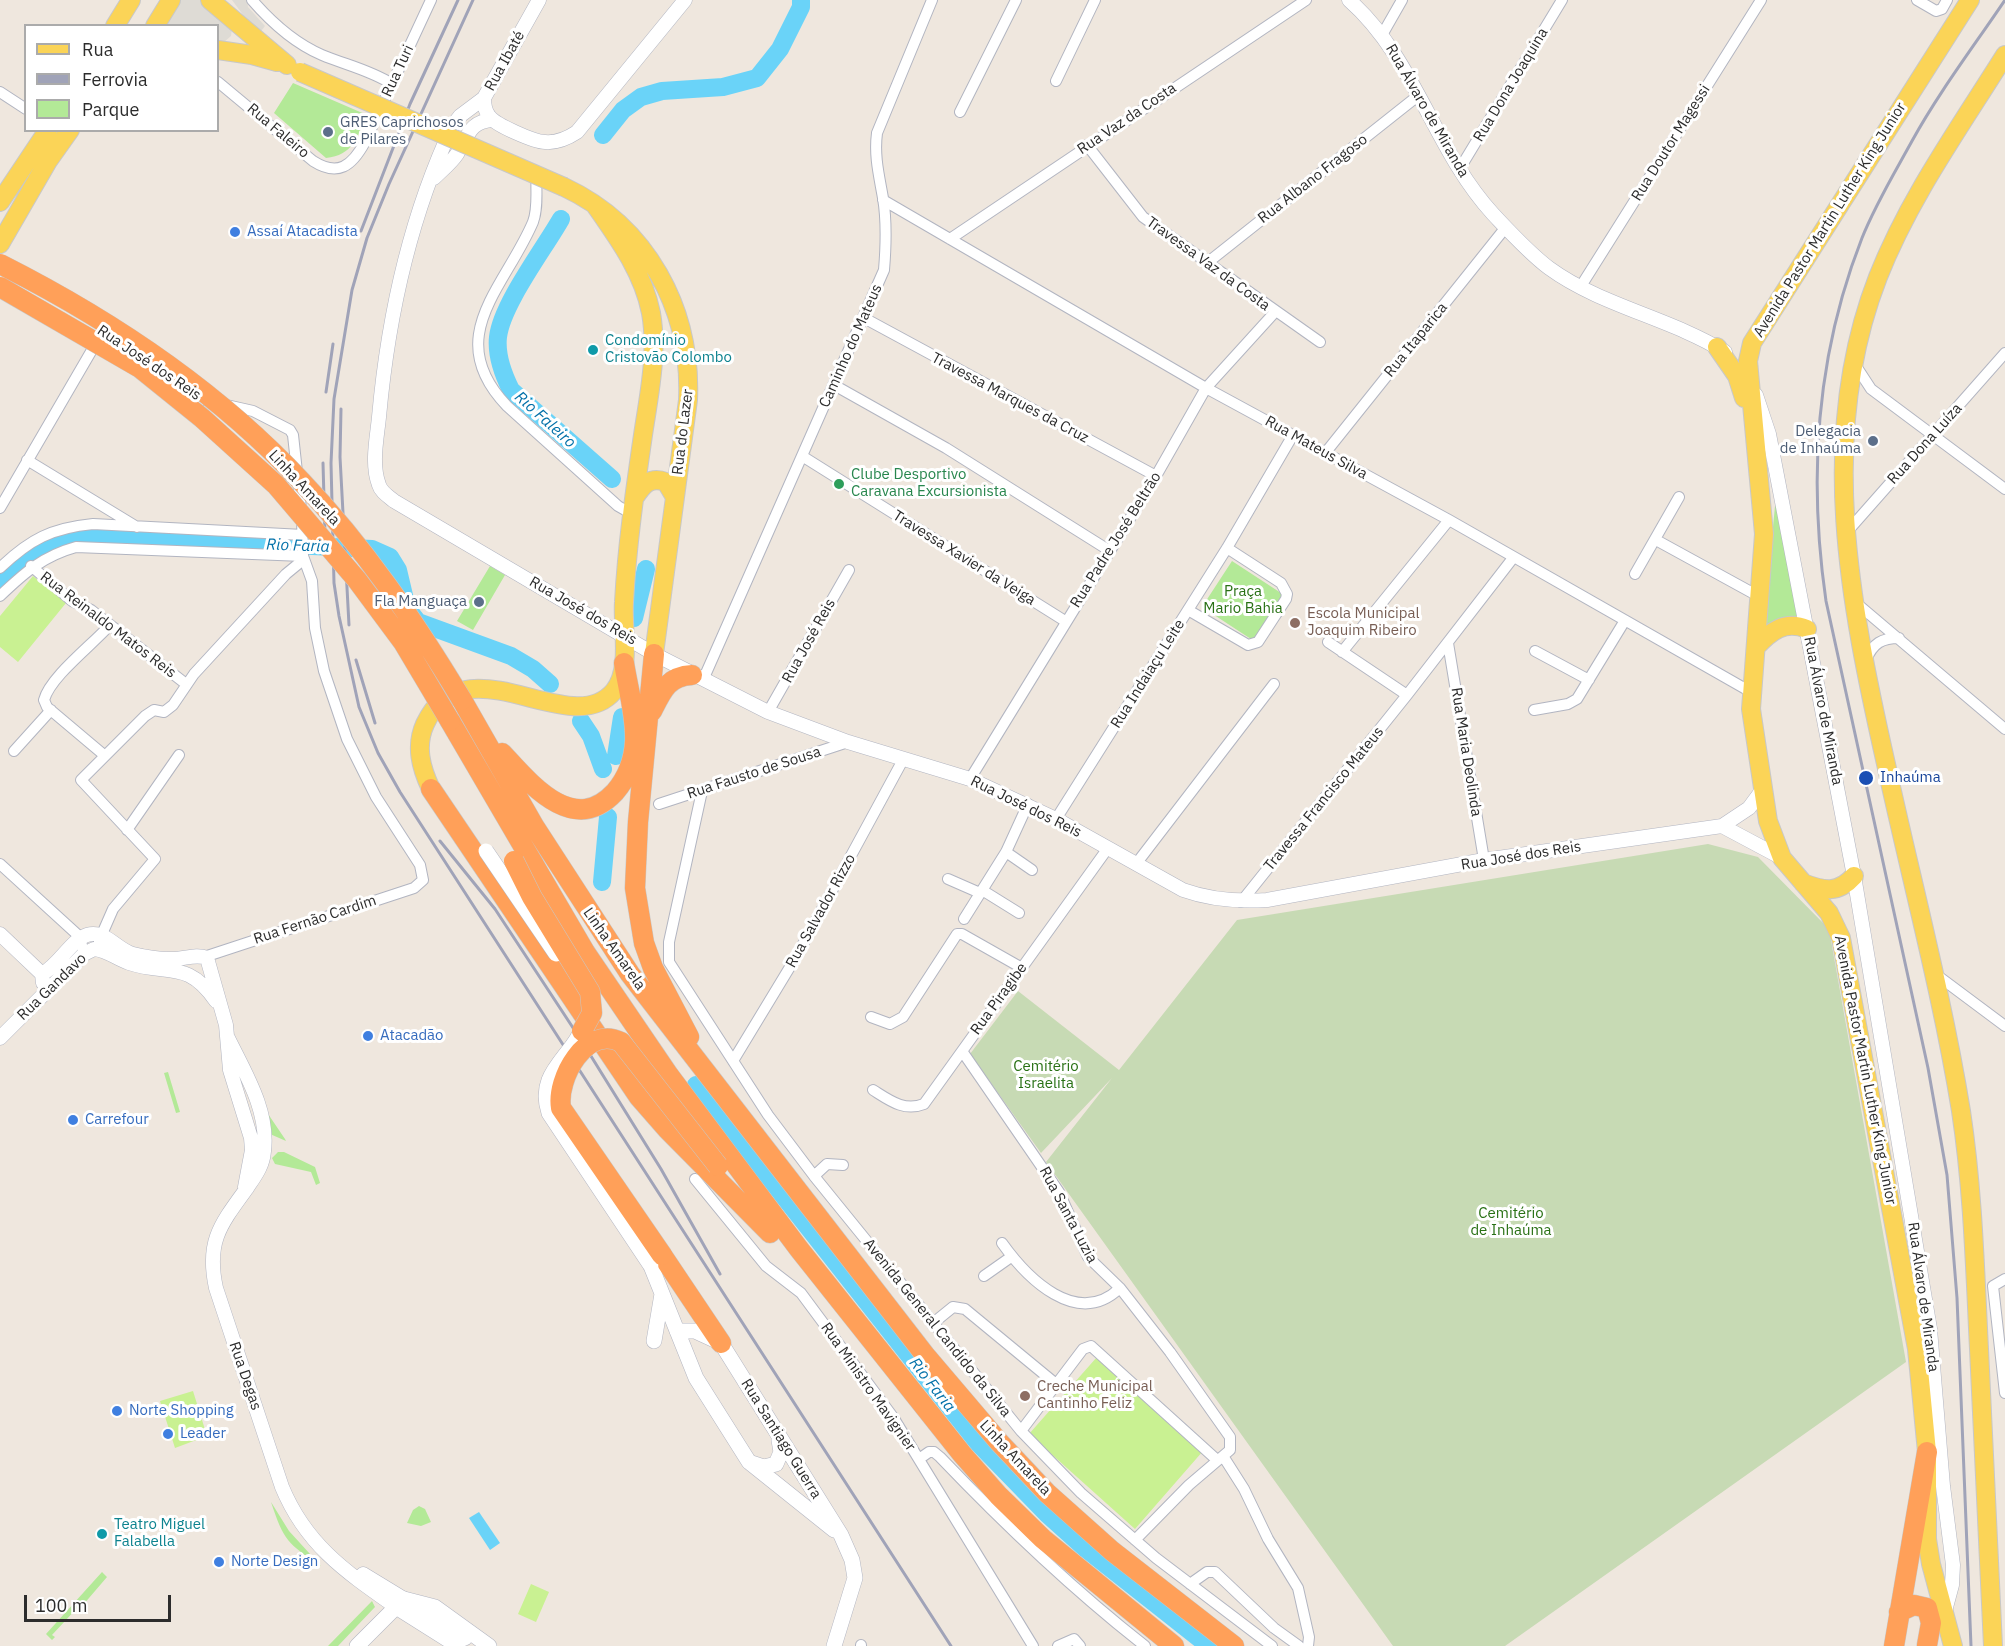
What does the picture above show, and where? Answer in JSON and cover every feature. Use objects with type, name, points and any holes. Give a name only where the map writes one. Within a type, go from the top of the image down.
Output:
[{"type":"highway","name":"Linha Amarela","points":[[0,264],[44,286],[138,345],[215,402],[301,481],[370,562],[424,637],[482,733],[534,826],[630,974],[925,1355],[1022,1468],[1112,1551],[1234,1646]]},
{"type":"highway","name":"Linha Amarela","points":[[9,284],[140,368],[202,418],[276,485],[357,580],[403,642],[585,952],[650,1049],[731,1161],[962,1454],[1022,1519],[1109,1595],[1174,1646]]},
{"type":"highway","points":[[654,654],[635,877],[639,917],[653,968],[718,1089]]},
{"type":"highway","points":[[482,733],[546,797],[563,806],[576,809],[599,804],[609,798],[624,781],[632,759],[634,725],[624,663]]},
{"type":"highway","points":[[648,718],[668,683],[680,676],[698,677]]},
{"type":"highway","points":[[479,771],[514,861],[532,897],[590,992],[592,1013],[582,1031]]},
{"type":"highway","points":[[431,789],[639,1097],[667,1129],[770,1233]]},
{"type":"highway","points":[[721,1343],[657,1261],[561,1108],[560,1088],[563,1078],[582,1050],[598,1038],[613,1038],[621,1042],[770,1233],[858,1337],[898,1375]]},
{"type":"highway","points":[[1894,1646],[1927,1452]]},
{"type":"highway","points":[[1899,1612],[1914,1605],[1927,1608],[1931,1618],[1927,1645]]},
{"type":"highway","points":[[1927,1645],[1945,1611]]},
{"type":"main road","points":[[116,24],[130,0]]},
{"type":"main road","points":[[156,24],[171,0]]},
{"type":"main road","points":[[210,0],[294,68]]},
{"type":"main road","points":[[219,50],[236,38],[237,23],[223,0]]},
{"type":"main road","name":"Avenida Pastor Martin Luther King Junior","points":[[1953,1646],[1931,1564],[1927,1539],[1927,1452],[1917,1348],[1841,938],[1829,913],[1782,858],[1768,820],[1763,789],[1751,709],[1751,692],[1764,534],[1748,372],[1752,344],[1970,0]]},
{"type":"main road","points":[[219,50],[252,55],[294,68]]},
{"type":"main road","points":[[1993,1646],[1972,1197],[1960,1106],[1934,973],[1864,665],[1853,600],[1845,534],[1844,432],[1854,363],[1877,278],[1900,227],[2005,55]]},
{"type":"main road","name":"Rua do Lazer","points":[[294,68],[564,187],[616,219],[642,248],[664,282],[678,317],[687,354],[689,385],[654,654]]},
{"type":"main road","points":[[0,202],[47,132]]},
{"type":"main road","points":[[1,243],[48,161],[69,132]]},
{"type":"main road","name":"Rua do Lazer","points":[[595,205],[633,265],[651,314],[653,358],[633,506],[623,633],[624,663]]},
{"type":"main road","points":[[1717,347],[1738,348],[1752,344]]},
{"type":"main road","points":[[1717,347],[1737,376],[1754,428]]},
{"type":"main road","points":[[633,506],[642,486],[656,480],[666,482],[675,497]]},
{"type":"main road","points":[[623,633],[647,634],[657,624]]},
{"type":"main road","points":[[1756,647],[1777,629],[1797,625],[1807,629]]},
{"type":"main road","points":[[582,1031],[584,1007],[577,986],[486,851],[431,789],[420,763],[420,744],[429,717],[440,703],[464,690],[509,691],[570,706],[583,706],[606,698],[615,690],[624,663]]},
{"type":"main road","points":[[1803,883],[1831,891],[1847,885],[1854,876]]},
{"type":"main road","name":"Rua Santiago Guerra","points":[[582,1031],[550,1075],[545,1093],[546,1103],[555,1122],[657,1261],[662,1291],[696,1378],[749,1462],[841,1535]]},
{"type":"main road","points":[[654,1341],[662,1291]]},
{"type":"main road","points":[[677,1331],[695,1330],[721,1343]]},
{"type":"main road","name":"Rua Santiago Guerra","points":[[721,1343],[841,1535],[852,1560],[855,1578],[834,1646]]},
{"type":"main road","points":[[749,1462],[764,1467],[776,1464],[782,1452],[777,1433]]},
{"type":"main road","points":[[357,1646],[400,1603],[435,1606],[489,1646]]},
{"type":"main road","name":"Rua Degas","points":[[400,1603],[458,1646]]},
{"type":"main road","name":"Rua Degas","points":[[400,1603],[480,1646]]},
{"type":"street","points":[[252,0],[284,32],[307,48],[372,72],[392,84]]},
{"type":"street","name":"Rua Turi","points":[[342,169],[358,155],[431,0]]},
{"type":"street","name":"Rua Ibaté","points":[[380,488],[375,469],[376,447],[389,334],[400,278],[432,179],[456,120],[484,98],[539,0]]},
{"type":"street","points":[[432,179],[456,156],[472,126],[481,121],[492,120],[545,142],[566,138],[577,132],[685,0]]},
{"type":"street","name":"Caminho do Mateus","points":[[698,677],[802,456],[884,270],[887,239],[884,200],[876,162],[877,133],[932,0]]},
{"type":"street","points":[[960,112],[1016,0]]},
{"type":"street","points":[[1056,81],[1095,0]]},
{"type":"street","name":"Rua Vaz da Costa","points":[[950,239],[1306,0]]},
{"type":"street","name":"Rua Álvaro de Miranda","points":[[1349,0],[1382,35],[1419,95],[1460,171],[1506,227],[1550,268],[1581,286],[1717,347],[1748,372],[1769,434],[1854,876],[1930,1329],[1943,1486],[1953,1565],[1952,1585],[1945,1611]]},
{"type":"street","points":[[1382,35],[1402,0]]},
{"type":"street","name":"Rua Dona Joaquina","points":[[1460,171],[1562,0]]},
{"type":"street","name":"Rua Doutor Magessi","points":[[1581,286],[1761,0]]},
{"type":"street","points":[[1917,0],[1936,11],[1946,3]]},
{"type":"street","name":"Rua Faleiro","points":[[219,83],[313,160],[330,169],[342,169]]},
{"type":"street","points":[[0,92],[24,108]]},
{"type":"street","name":"Rua Albano Fragoso","points":[[1207,263],[1419,95]]},
{"type":"street","points":[[484,98],[486,111],[492,120]]},
{"type":"street","name":"Travessa Vaz da Costa","points":[[1087,145],[1143,217],[1320,342]]},
{"type":"street","points":[[538,166],[535,216],[483,312],[478,350],[483,370],[495,393],[507,406],[618,506],[633,506]]},
{"type":"street","name":"Rua Mateus Silva","points":[[884,200],[1206,388],[1449,520],[1624,622],[1751,692]]},
{"type":"street","name":"Rua Itaparica","points":[[1326,452],[1506,227]]},
{"type":"street","points":[[1,243],[9,284]]},
{"type":"street","name":"Rua José dos Reis","points":[[0,272],[9,284],[103,331],[191,395],[246,408],[290,430],[295,446],[303,548]]},
{"type":"street","name":"Rua Padre José Beltrão","points":[[970,779],[1156,476],[1206,388],[1275,312]]},
{"type":"street","name":"Travessa Marques da Cruz","points":[[864,318],[1156,476]]},
{"type":"street","points":[[0,508],[103,331]]},
{"type":"street","name":"Rua Dona Luíza","points":[[1845,534],[2005,353]]},
{"type":"street","points":[[1854,363],[1871,388],[2005,489]]},
{"type":"street","points":[[834,385],[946,448],[1110,551]]},
{"type":"street","name":"Rua Indaiaçu Leite","points":[[1056,819],[1227,548],[1293,435]]},
{"type":"street","name":"Travessa Xavier da Veiga","points":[[802,456],[1065,621]]},
{"type":"street","points":[[27,460],[138,527]]},
{"type":"street","name":"Rua José dos Reis","points":[[380,488],[394,501],[623,633],[654,654],[768,712],[848,742],[970,779],[1028,804],[1183,890],[1202,897],[1241,902],[1295,895],[1484,860],[1722,826],[1749,808],[1763,789]]},
{"type":"street","points":[[1635,574],[1679,497]]},
{"type":"street","points":[[1342,651],[1449,520]]},
{"type":"street","points":[[0,568],[27,543],[59,530],[93,524],[138,527],[303,548]]},
{"type":"street","points":[[1656,540],[1760,597]]},
{"type":"street","points":[[0,596],[31,566],[59,551],[92,546],[303,548]]},
{"type":"street","points":[[179,755],[127,830],[81,780],[104,755],[153,710],[164,712],[173,705],[186,684],[286,574],[303,548]]},
{"type":"street","name":"Rua Fernão Cardim","points":[[207,962],[414,888],[423,880],[420,865],[376,797],[346,739],[324,671],[315,628],[312,581],[303,548]]},
{"type":"street","points":[[1188,610],[1248,645],[1258,642],[1286,599],[1286,588],[1281,583],[1227,548]]},
{"type":"street","name":"Travessa Francisco Mateus","points":[[1241,902],[1407,695],[1513,558]]},
{"type":"street","name":"Rua Reinaldo Matos Reis","points":[[31,566],[72,601],[91,610],[186,684]]},
{"type":"street","name":"Rua José Reis","points":[[768,712],[849,570]]},
{"type":"street","points":[[1853,600],[2005,729]]},
{"type":"street","points":[[1534,710],[1574,702],[1624,622]]},
{"type":"street","points":[[104,755],[51,710],[44,700],[47,692],[109,626]]},
{"type":"street","points":[[1864,665],[1877,643],[1899,638]]},
{"type":"street","points":[[1328,642],[1407,695]]},
{"type":"street","name":"Rua Maria Deolinda","points":[[1448,643],[1484,860]]},
{"type":"street","points":[[1535,651],[1588,680]]},
{"type":"street","points":[[1136,864],[1275,684]]},
{"type":"street","points":[[14,751],[51,710]]},
{"type":"street","name":"Rua Fausto de Sousa","points":[[659,804],[848,742]]},
{"type":"street","name":"Rua Salvador Rizzo","points":[[733,1061],[796,957],[904,758]]},
{"type":"street","name":"Avenida General Candido da Silva","points":[[702,791],[667,952],[674,972],[733,1061],[814,1176],[1021,1431],[1081,1493],[1135,1540],[1272,1646]]},
{"type":"street","points":[[964,919],[1006,852],[1028,804]]},
{"type":"street","points":[[1722,826],[1782,858]]},
{"type":"street","name":"Rua Gandavo","points":[[0,1038],[45,991],[89,952],[102,936],[113,909],[154,862],[153,855],[127,830]]},
{"type":"street","name":"Rua Piragibe","points":[[873,1090],[895,1104],[908,1108],[924,1104],[1107,848]]},
{"type":"street","points":[[1006,852],[1032,870]]},
{"type":"street","points":[[0,864],[80,937],[89,952],[128,963],[187,968],[207,962],[205,974],[187,968],[169,959],[129,953],[102,936]]},
{"type":"street","points":[[948,879],[981,891],[1018,913]]},
{"type":"street","points":[[0,934],[42,974],[45,991]]},
{"type":"street","name":"Rua Gandavo","points":[[42,974],[59,963],[80,937],[91,934],[102,936]]},
{"type":"street","points":[[871,1017],[890,1024],[903,1017],[953,936],[957,934],[962,934],[1022,968]]},
{"type":"street","name":"Rua Degas","points":[[207,962],[228,1038],[249,1079],[264,1135],[262,1164],[216,1235],[212,1248],[211,1265],[216,1288],[290,1505],[306,1532],[327,1554],[400,1603]]},
{"type":"street","name":"Rua Degas","points":[[187,968],[208,989],[220,1007]]},
{"type":"street","points":[[1934,973],[2005,1026]]},
{"type":"street","name":"Rua Degas","points":[[228,1038],[228,1055],[251,1144],[244,1191]]},
{"type":"street","name":"Rua Santa Luzia","points":[[962,1051],[1059,1192],[1088,1257],[1119,1288],[1226,1429],[1231,1444],[1220,1458]]},
{"type":"street","points":[[233,1077],[242,1089],[255,1126],[264,1135]]},
{"type":"street","points":[[814,1176],[827,1164],[843,1165]]},
{"type":"street","name":"Rua Ministro Mavignier","points":[[695,1179],[766,1266],[801,1293],[893,1418],[1033,1646]]},
{"type":"street","points":[[1002,1244],[1011,1257],[1039,1286],[1068,1300],[1081,1304],[1094,1302],[1105,1299],[1119,1288]]},
{"type":"street","points":[[984,1276],[1011,1257]]},
{"type":"street","points":[[2005,1278],[1993,1287],[2005,1393]]},
{"type":"street","points":[[932,1324],[953,1307],[965,1309],[1056,1384]]},
{"type":"street","points":[[1021,1431],[1083,1349],[1095,1348],[1220,1458],[1244,1489],[1268,1539],[1298,1588],[1310,1637],[1308,1646]]},
{"type":"street","points":[[919,1460],[929,1452],[934,1452],[1051,1568],[1145,1646]]},
{"type":"street","points":[[1135,1540],[1220,1458]]},
{"type":"street","points":[[1190,1584],[1201,1575],[1215,1572],[1274,1628],[1299,1646]]},
{"type":"street","points":[[1058,1646],[1074,1639],[1080,1646]]},
{"type":"green space","name":"GRES Caprichosos de Pilares","points":[[293,83],[367,115],[357,138],[348,149],[326,158],[274,113]]},
{"type":"green space","points":[[1776,496],[1799,619],[1763,629]]},
{"type":"green space","name":"Praça Mario Bahia","points":[[1232,561],[1284,595],[1254,641],[1202,607]]},
{"type":"green space","name":"Fla Manguaça","points":[[490,566],[505,575],[473,630],[457,621]]},
{"type":"green space","points":[[33,576],[66,603],[18,662],[0,647],[0,616]]},
{"type":"green space","name":"Cemitério de Inhaúma","points":[[1708,844],[1758,857],[1829,929],[1906,1362],[1505,1646],[1393,1646],[1046,1162],[1112,1078],[1041,1153],[970,1054],[1018,991],[1119,1070],[1237,920]]},
{"type":"green space","points":[[168,1072],[180,1112],[176,1113],[164,1073]]},
{"type":"green space","points":[[264,1108],[285,1139],[286,1141],[270,1134]]},
{"type":"green space","points":[[278,1152],[284,1152],[315,1167],[320,1183],[316,1185],[311,1172],[275,1164],[272,1158]]},
{"type":"green space","points":[[1097,1357],[1203,1451],[1135,1529],[1029,1434]]},
{"type":"green space","points":[[193,1391],[207,1436],[175,1448],[160,1401]]},
{"type":"green space","points":[[271,1502],[289,1531],[321,1566],[288,1540]]},
{"type":"green space","points":[[419,1506],[425,1509],[431,1522],[421,1526],[407,1523],[413,1510]]},
{"type":"green space","points":[[102,1572],[107,1577],[83,1605],[79,1601],[75,1604],[78,1607],[52,1635],[55,1637],[52,1640],[46,1634]]},
{"type":"green space","points":[[531,1584],[549,1592],[536,1622],[518,1614]]},
{"type":"green space","points":[[372,1601],[375,1607],[338,1646],[328,1646]]},
{"type":"shaded area","points":[[179,0],[204,0],[232,28],[231,36],[224,42],[219,42],[219,24],[164,24]]},
{"type":"shaded area","points":[[232,0],[247,0],[248,7],[265,26],[258,35]]},
{"type":"water","points":[[479,1512],[500,1543],[490,1550],[469,1518]]},
{"type":"waterway","name":"Rio Faleiro","points":[[603,135],[623,110],[641,97],[662,91],[723,87],[757,78],[780,49],[801,7],[801,0]]},
{"type":"waterway","name":"Rio Faleiro","points":[[561,219],[507,309],[498,337],[499,357],[511,390],[612,479]]},
{"type":"waterway","name":"Rio Faria","points":[[0,581],[33,554],[55,543],[81,536],[372,549],[390,557],[398,570],[407,608],[418,622],[511,656],[533,669],[550,684]]},
{"type":"waterway","name":"Rio Faleiro","points":[[634,618],[646,569]]},
{"type":"waterway","name":"Rio Faleiro","points":[[616,756],[622,717]]},
{"type":"waterway","name":"Rio Faria","points":[[581,721],[591,736],[603,769]]},
{"type":"waterway","name":"Rio Faria","points":[[602,882],[608,817]]},
{"type":"waterway","name":"Rio Faria","points":[[696,1085],[978,1443],[1047,1514],[1086,1549],[1209,1646]]},
{"type":"railway","points":[[361,231],[410,104],[458,0]]},
{"type":"railway","points":[[473,0],[389,184],[367,238],[352,290],[334,399],[331,463],[334,583],[359,707],[378,753],[400,792],[951,1646]]},
{"type":"railway","points":[[1971,1646],[1957,1298],[1947,1175],[1928,1068],[1826,601],[1820,555],[1817,463],[1820,417],[1834,327],[1862,238],[1879,201],[1922,123],[2005,0]]},
{"type":"railway","points":[[326,392],[333,344]]},
{"type":"railway","points":[[341,409],[340,457],[349,625]]},
{"type":"railway","points":[[323,463],[325,535]]},
{"type":"railway","points":[[356,660],[375,723]]},
{"type":"railway","points":[[440,841],[495,909],[581,1040],[661,1169],[720,1274]]},
{"type":"place","name":"GRES Caprichosos de Pilares","points":[[328,132]]},
{"type":"place","name":"Assaí Atacadista","points":[[235,232]]},
{"type":"place","name":"Condomínio Cristovão Colombo","points":[[593,350]]},
{"type":"place","name":"Delegacia de Inhaúma","points":[[1873,441]]},
{"type":"place","name":"Clube Desportivo Caravana Excursionista","points":[[839,484]]},
{"type":"place","name":"Fla Manguaça","points":[[479,602]]},
{"type":"place","name":"Escola Municipal Joaquim Ribeiro","points":[[1295,623]]},
{"type":"place","name":"Inhaúma","points":[[1866,778]]},
{"type":"place","name":"Atacadão","points":[[368,1036]]},
{"type":"place","name":"Carrefour","points":[[73,1120]]},
{"type":"place","name":"Creche Municipal Cantinho Feliz","points":[[1025,1396]]},
{"type":"place","name":"Norte Shopping","points":[[117,1411]]},
{"type":"place","name":"Leader","points":[[168,1434]]},
{"type":"place","name":"Teatro Miguel Falabella","points":[[102,1534]]},
{"type":"place","name":"Norte Design","points":[[219,1562]]},
{"type":"park label","name":"Cemitério Israelita","points":[[1046,1076]]}]
